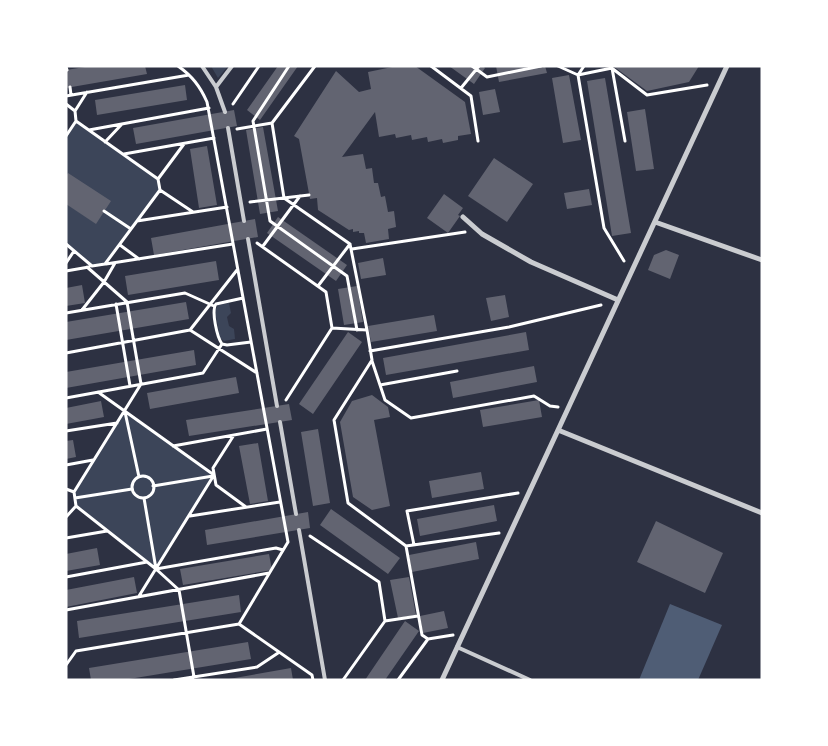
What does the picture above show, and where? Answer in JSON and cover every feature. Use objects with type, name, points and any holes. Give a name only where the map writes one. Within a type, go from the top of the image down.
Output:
[{"type":"street","points":[[442,680],[727,66]]},
{"type":"street","points":[[463,217],[482,234],[531,262],[618,300]]},
{"type":"street","points":[[655,222],[762,260]]},
{"type":"street","points":[[558,430],[762,513]]},
{"type":"lane","points":[[202,66],[216,87],[225,112]]},
{"type":"lane","points":[[216,87],[232,66]]},
{"type":"lane","points":[[228,128],[244,221]]},
{"type":"lane","points":[[248,238],[277,406]]},
{"type":"lane","points":[[280,422],[296,514]]},
{"type":"lane","points":[[299,530],[326,680]]},
{"type":"lane","points":[[457,647],[530,680]]},
{"type":"path","points":[[178,66],[201,87],[209,108],[288,542],[239,624]]},
{"type":"path","points":[[234,113],[232,104],[259,66]]},
{"type":"path","points":[[289,66],[253,121],[270,221],[347,276],[357,330]]},
{"type":"path","points":[[235,121],[236,130],[272,123],[315,66]]},
{"type":"path","points":[[431,66],[471,96],[478,141]]},
{"type":"path","points":[[472,66],[487,77],[541,66]]},
{"type":"path","points":[[558,66],[578,75],[612,68]]},
{"type":"path","points":[[584,66],[578,75],[604,228],[631,273]]},
{"type":"path","points":[[461,88],[477,68]]},
{"type":"path","points":[[612,68],[646,95],[720,82]]},
{"type":"path","points":[[612,68],[625,141]]},
{"type":"path","points":[[66,96],[190,75]]},
{"type":"path","points":[[70,87],[71,95]]},
{"type":"path","points":[[67,134],[76,121],[75,111],[87,92]]},
{"type":"path","points":[[66,104],[75,111]]},
{"type":"path","points":[[88,130],[209,108]]},
{"type":"path","points":[[76,121],[158,179],[160,190],[193,212]]},
{"type":"path","points":[[272,123],[284,198],[350,244],[370,352],[385,400],[411,418],[534,396],[550,406],[568,408]]},
{"type":"path","points":[[105,142],[122,124]]},
{"type":"path","points":[[123,154],[214,138]]},
{"type":"path","points":[[158,179],[184,144]]},
{"type":"path","points":[[105,264],[160,190]]},
{"type":"path","points":[[248,193],[251,210]]},
{"type":"path","points":[[250,202],[309,195]]},
{"type":"path","points":[[263,246],[300,196]]},
{"type":"path","points":[[136,221],[227,207]]},
{"type":"path","points":[[104,211],[131,229]]},
{"type":"path","points":[[352,249],[478,230]]},
{"type":"path","points":[[257,242],[326,292],[332,328],[285,400]]},
{"type":"path","points":[[66,244],[92,266]]},
{"type":"path","points":[[66,271],[233,244]]},
{"type":"path","points":[[318,286],[350,244]]},
{"type":"path","points":[[120,245],[139,259]]},
{"type":"path","points":[[66,263],[74,251]]},
{"type":"path","points":[[82,310],[104,282],[115,263]]},
{"type":"path","points":[[88,267],[127,302],[141,384],[74,492],[76,506],[148,562],[179,590],[193,678]]},
{"type":"path","points":[[66,353],[190,330],[212,305],[238,270]]},
{"type":"path","points":[[66,313],[184,293],[212,305],[243,298]]},
{"type":"path","points":[[370,352],[509,327],[618,300]]},
{"type":"path","points":[[116,304],[130,386]]},
{"type":"path","points":[[212,305],[219,340],[222,344],[251,342]]},
{"type":"path","points":[[332,328],[367,330]]},
{"type":"path","points":[[190,330],[257,373]]},
{"type":"path","points":[[66,398],[203,373],[222,344]]},
{"type":"path","points":[[372,360],[334,420],[348,503],[406,546],[511,532]]},
{"type":"path","points":[[380,385],[457,371]]},
{"type":"path","points":[[98,392],[214,476]]},
{"type":"path","points":[[125,411],[139,477]]},
{"type":"path","points":[[66,431],[118,422]]},
{"type":"path","points":[[173,446],[267,429]]},
{"type":"path","points":[[234,435],[213,468],[214,476],[216,485],[246,507]]},
{"type":"path","points":[[66,465],[94,460]]},
{"type":"path","points":[[153,486],[214,476]]},
{"type":"path","points":[[139,597],[214,476]]},
{"type":"path","points":[[139,477],[147,477],[153,486],[152,492],[144,498],[138,497],[132,489],[134,482],[139,477]]},
{"type":"path","points":[[66,489],[74,492]]},
{"type":"path","points":[[75,498],[132,489]]},
{"type":"path","points":[[414,545],[407,511],[530,491]]},
{"type":"path","points":[[144,498],[156,569]]},
{"type":"path","points":[[189,516],[280,502]]},
{"type":"path","points":[[66,517],[76,506]]},
{"type":"path","points":[[66,538],[107,530]]},
{"type":"path","points":[[310,535],[379,582],[386,621],[344,680]]},
{"type":"path","points":[[406,546],[422,635],[428,639],[463,634]]},
{"type":"path","points":[[156,569],[276,548],[283,550]]},
{"type":"path","points":[[66,576],[148,562]]},
{"type":"path","points":[[66,610],[270,573]]},
{"type":"path","points":[[386,621],[418,616]]},
{"type":"path","points":[[66,665],[76,652],[239,624],[312,675],[313,680]]},
{"type":"path","points":[[398,680],[428,639]]},
{"type":"path","points":[[174,680],[257,667],[278,653]]},
{"type":"shaded area","points":[[211,66],[228,66],[218,78]]},
{"type":"shaded area","points":[[76,121],[158,179],[160,190],[105,264],[92,266],[66,244],[66,136]]},
{"type":"shaded area","points":[[229,303],[231,313],[227,317],[229,326],[234,329],[235,339],[224,341],[220,338],[215,311],[218,305]]},
{"type":"shaded area","points":[[125,411],[214,475],[156,569],[76,506],[74,492]]},
{"type":"shaded area","points":[[670,604],[722,625],[698,680],[639,680]]},
{"type":"building","points":[[91,66],[145,66],[147,74],[66,88],[66,70]]},
{"type":"building","points":[[278,66],[298,66],[260,120],[247,110]]},
{"type":"building","points":[[397,66],[415,66],[465,102],[471,134],[458,136],[458,140],[443,143],[442,139],[428,142],[427,137],[412,140],[411,135],[396,138],[395,134],[379,137],[375,112],[342,157],[363,154],[366,169],[372,168],[374,183],[378,183],[381,197],[385,196],[388,212],[394,211],[396,227],[388,229],[389,239],[366,243],[364,233],[359,233],[359,231],[353,232],[353,229],[349,230],[318,210],[317,198],[310,199],[299,139],[294,136],[336,71],[359,92],[371,89],[368,72]]},
{"type":"building","points":[[449,66],[483,66],[485,68],[474,84]]},
{"type":"building","points":[[496,66],[545,66],[547,73],[499,82]]},
{"type":"building","points":[[613,66],[699,66],[689,82],[647,91]]},
{"type":"building","points":[[569,75],[581,140],[563,143],[552,78]]},
{"type":"building","points":[[605,78],[631,233],[612,236],[587,81]]},
{"type":"building","points":[[185,85],[187,100],[97,115],[95,100]]},
{"type":"building","points":[[495,89],[500,112],[483,115],[479,92]]},
{"type":"building","points":[[645,109],[654,169],[636,171],[627,112]]},
{"type":"building","points":[[234,110],[237,126],[136,144],[133,128]]},
{"type":"building","points":[[263,127],[278,211],[260,214],[246,130]]},
{"type":"building","points":[[207,146],[217,205],[199,208],[190,149]]},
{"type":"building","points":[[494,158],[533,184],[507,222],[468,196]]},
{"type":"building","points":[[68,173],[111,201],[96,224],[66,204],[66,176]]},
{"type":"building","points":[[589,189],[592,205],[567,209],[564,193]]},
{"type":"building","points":[[444,194],[463,208],[458,215],[460,216],[448,233],[427,218]]},
{"type":"building","points":[[278,217],[347,265],[336,281],[267,233]]},
{"type":"building","points":[[255,219],[258,237],[154,255],[151,238]]},
{"type":"building","points":[[666,250],[679,255],[670,279],[648,270],[654,255]]},
{"type":"building","points":[[383,258],[386,275],[361,279],[358,263]]},
{"type":"building","points":[[216,261],[219,280],[128,295],[125,276]]},
{"type":"building","points":[[82,285],[85,303],[66,306],[66,288]]},
{"type":"building","points":[[357,286],[363,322],[344,325],[338,289]]},
{"type":"building","points":[[505,295],[509,317],[491,321],[486,298]]},
{"type":"building","points":[[186,302],[189,319],[66,340],[66,322]]},
{"type":"building","points":[[434,315],[437,331],[371,342],[368,326]]},
{"type":"building","points":[[348,332],[362,342],[313,414],[299,404]]},
{"type":"building","points":[[526,332],[529,350],[386,375],[383,358]]},
{"type":"building","points":[[194,350],[196,365],[66,388],[66,372]]},
{"type":"building","points":[[534,366],[537,382],[453,398],[450,382]]},
{"type":"building","points":[[236,377],[239,393],[150,409],[147,393]]},
{"type":"building","points":[[372,395],[388,407],[390,417],[374,420],[390,506],[372,510],[353,497],[340,422],[352,401]]},
{"type":"building","points":[[539,400],[542,417],[483,427],[480,410]]},
{"type":"building","points":[[101,401],[104,417],[66,424],[66,408]]},
{"type":"building","points":[[289,404],[292,420],[189,436],[186,420]]},
{"type":"building","points":[[318,429],[330,503],[313,506],[301,432]]},
{"type":"building","points":[[73,440],[76,457],[66,459],[66,441]]},
{"type":"building","points":[[258,443],[268,501],[250,504],[239,446]]},
{"type":"building","points":[[481,472],[484,489],[432,498],[429,481]]},
{"type":"building","points":[[494,505],[497,521],[420,536],[417,519]]},
{"type":"building","points":[[331,509],[400,558],[388,574],[320,525]]},
{"type":"building","points":[[308,512],[310,528],[207,545],[205,530]]},
{"type":"building","points":[[656,521],[723,553],[705,593],[637,562]]},
{"type":"building","points":[[476,542],[479,559],[412,572],[409,555]]},
{"type":"building","points":[[97,548],[100,565],[66,571],[66,554]]},
{"type":"building","points":[[269,554],[272,570],[183,585],[180,569]]},
{"type":"building","points":[[134,577],[137,593],[66,607],[66,590]]},
{"type":"building","points":[[409,577],[416,615],[398,618],[390,580]]},
{"type":"building","points":[[239,595],[241,612],[79,638],[77,621]]},
{"type":"building","points":[[444,611],[448,628],[423,633],[420,616]]},
{"type":"building","points":[[405,621],[419,631],[385,680],[365,680]]},
{"type":"building","points":[[248,642],[251,659],[123,680],[91,680],[89,668]]},
{"type":"building","points":[[291,668],[293,680],[229,680],[229,679]]}]
